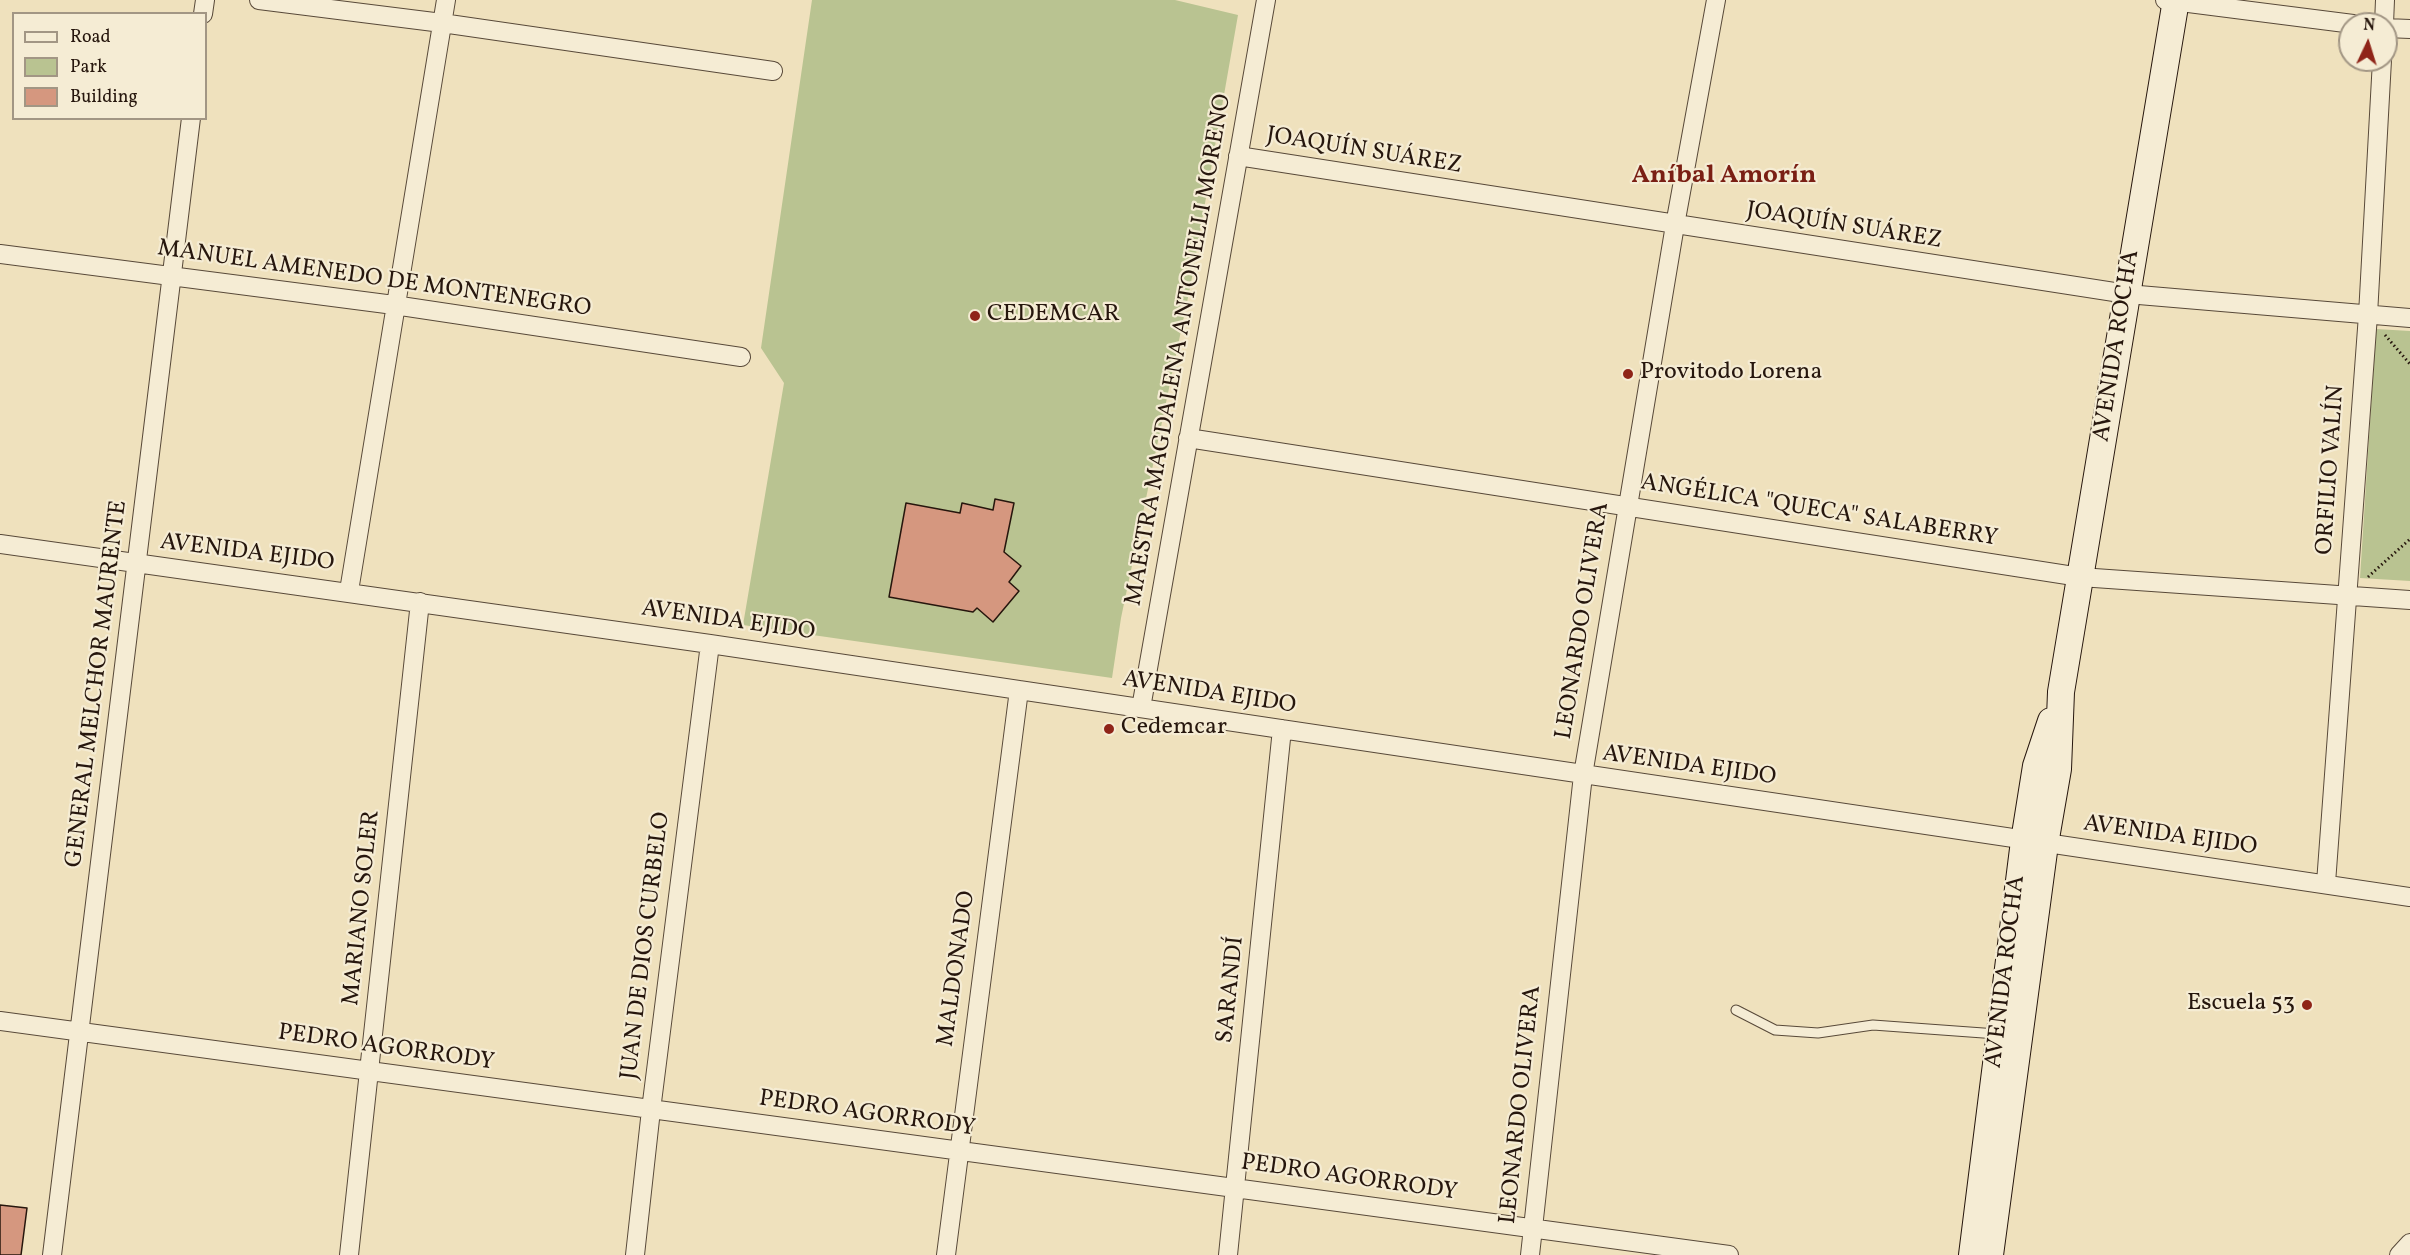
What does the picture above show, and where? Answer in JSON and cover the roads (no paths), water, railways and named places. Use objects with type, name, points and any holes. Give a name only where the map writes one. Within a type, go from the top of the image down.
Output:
[{"type":"street","points":[[259,0],[442,23],[773,72]]},
{"type":"street","points":[[349,591],[394,305],[446,0]]},
{"type":"street","name":"MAESTRA MAGDALENA ANTONELLI MORENO","points":[[1141,708],[1266,0]]},
{"type":"street","name":"LEONARDO OLIVERA","points":[[1530,1255],[1583,775],[1675,225],[1716,0]]},
{"type":"street","points":[[2172,1],[2338,22]]},
{"type":"street","name":"AVENIDA ROCHA","points":[[1990,1255],[2034,843],[2036,766],[2061,692],[2127,294],[2172,1]]},
{"type":"street","name":"ORFILIO VALÍN","points":[[2326,883],[2368,315],[2381,72]]},
{"type":"street","name":"GENERAL MELCHOR MAURENTE","points":[[52,1255],[191,120]]},
{"type":"street","name":"JOAQUÍN SUÁREZ","points":[[1238,156],[2127,294],[2410,318]]},
{"type":"street","name":"MANUEL AMENEDO DE MONTENEGRO","points":[[0,254],[394,305],[741,357]]},
{"type":"street","name":"ANGÉLICA \"QUECA\" SALABERRY","points":[[1188,438],[2080,577],[2410,600]]},
{"type":"street","name":"AVENIDA EJIDO","points":[[0,544],[349,591],[2034,843],[2326,883],[2410,897]]},
{"type":"street","name":"MARIANO SOLER","points":[[350,1255],[420,602]]},
{"type":"street","name":"JUAN DE DIOS CURBELO","points":[[636,1255],[651,1110],[710,644]]},
{"type":"street","name":"MALDONADO","points":[[946,1255],[1019,690]]},
{"type":"street","name":"SARANDÍ","points":[[1228,1255],[1282,729]]},
{"type":"street","name":"AVENIDA ROCHA","points":[[1972,1255],[2000,1034],[2034,843]]},
{"type":"street","name":"PEDRO AGORRODY","points":[[0,1021],[1729,1255]]},
{"type":"street","points":[[2400,1255],[2410,1243]]},
{"type":"lane","points":[[1736,1011],[1775,1030],[1818,1033],[1873,1025],[2000,1034]]},
{"type":"place","name":"CEDEMCAR","points":[[975,316]]},
{"type":"place","name":"Provitodo Lorena","points":[[1628,374]]},
{"type":"place","name":"Cedemcar","points":[[1109,729]]},
{"type":"place","name":"Escuela 53","points":[[2307,1005]]},
{"type":"district","name":"Aníbal Amorín","points":[[1724,177]]}]
